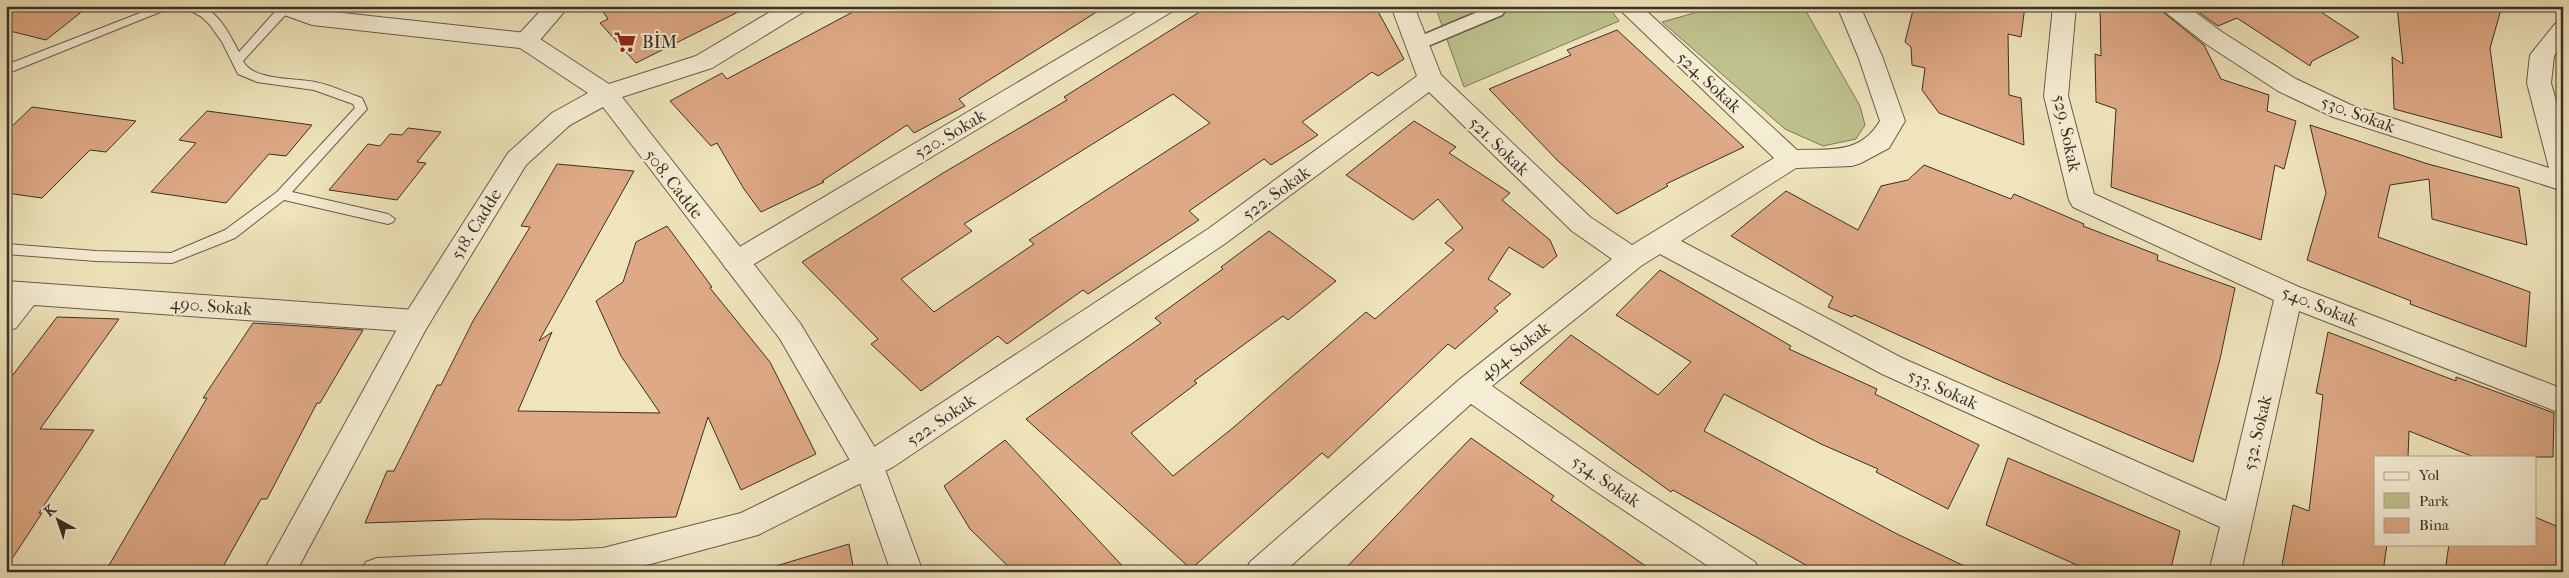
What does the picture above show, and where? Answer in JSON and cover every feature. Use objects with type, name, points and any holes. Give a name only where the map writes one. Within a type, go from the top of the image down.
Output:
[{"type":"street","points":[[526,41],[558,6]]},
{"type":"street","name":"518. Cadde","points":[[279,572],[416,321],[517,160],[561,119],[606,94],[704,62],[797,6]]},
{"type":"street","name":"520. Sokak","points":[[736,262],[1165,6]]},
{"type":"street","name":"521. Sokak","points":[[1402,6],[1430,79],[1580,224],[1631,259]]},
{"type":"street","points":[[1417,44],[1496,11],[1495,6]]},
{"type":"street","name":"524. Sokak","points":[[1627,6],[1791,159]]},
{"type":"street","points":[[1791,159],[1852,157],[1880,142],[1893,121],[1870,56],[1848,6]]},
{"type":"street","name":"529. Sokak","points":[[2065,6],[2056,96],[2082,200]]},
{"type":"street","name":"530. Sokak","points":[[2172,6],[2214,38],[2287,85],[2342,111],[2563,182]]},
{"type":"street","name":"508. Cadde","points":[[283,7],[312,17],[526,41],[606,94],[790,331],[868,465],[907,572]]},
{"type":"street","points":[[2563,29],[2542,55],[2539,83],[2563,172]]},
{"type":"street","name":"522. Sokak","points":[[377,572],[603,562],[747,525],[882,458],[1218,236],[1430,79]]},
{"type":"street","name":"494. Sokak","points":[[1261,572],[1470,387],[1631,259],[1791,159]]},
{"type":"street","name":"540. Sokak","points":[[2082,200],[2289,295],[2563,402]]},
{"type":"street","name":"533. Sokak","points":[[1659,241],[1892,366],[2237,520]]},
{"type":"street","points":[[6,320],[16,292]]},
{"type":"street","name":"490. Sokak","points":[[16,292],[416,321]]},
{"type":"street","name":"532. Sokak","points":[[2225,572],[2289,295]]},
{"type":"street","name":"534. Sokak","points":[[1470,387],[1606,482],[1744,572]]},
{"type":"lane","points":[[6,70],[169,6]]},
{"type":"lane","points":[[6,249],[96,256],[172,258],[230,234],[282,195],[361,109],[358,101],[315,86],[257,78],[242,71],[238,61],[213,21],[193,7],[188,6]]},
{"type":"lane","points":[[238,61],[283,7]]},
{"type":"lane","points":[[282,195],[388,219]]},
{"type":"green space","points":[[1435,6],[1608,6],[1619,21],[1464,87]]},
{"type":"green space","points":[[1719,6],[1803,6],[1860,106],[1865,125],[1856,139],[1823,146],[1785,129],[1662,22]]},
{"type":"building","points":[[6,6],[89,6],[46,40],[6,30]]},
{"type":"building","points":[[599,6],[750,6],[636,63],[600,23],[608,19]]},
{"type":"building","points":[[864,6],[1106,6],[959,99],[965,106],[914,133],[907,125],[822,181],[824,182],[761,212],[744,189],[717,143],[711,146],[670,101],[722,73],[727,79]]},
{"type":"building","points":[[1209,6],[1375,6],[1404,59],[1378,76],[1372,72],[1302,122],[1318,135],[1271,165],[1264,159],[1189,211],[1199,220],[1088,294],[1083,290],[1007,344],[998,336],[921,391],[871,344],[878,339],[802,262],[943,173],[1067,100],[1064,97]],"holes":[[[1173,94],[1210,123],[1029,240],[1034,244],[934,312],[901,279],[972,231],[964,224]]]},
{"type":"building","points":[[1914,6],[2025,6],[2021,37],[2008,34],[2009,95],[2021,98],[2024,145],[1939,113],[1922,90],[1925,68],[1912,65],[1911,47],[1905,42]]},
{"type":"building","points":[[2100,6],[2159,6],[2163,12],[2204,45],[2221,79],[2269,95],[2267,111],[2296,121],[2284,169],[2275,165],[2261,240],[2111,187],[2116,109],[2096,102],[2095,54],[2101,56]]},
{"type":"building","points":[[2190,6],[2312,6],[2359,37],[2312,61],[2310,66],[2237,18],[2218,26]]},
{"type":"building","points":[[2397,6],[2502,6],[2490,48],[2502,138],[2394,109],[2392,57],[2403,64]]},
{"type":"building","points":[[1617,30],[1744,147],[1666,184],[1668,186],[1617,214],[1558,161],[1489,89],[1571,55],[1567,50]]},
{"type":"building","points":[[32,107],[136,121],[106,152],[90,150],[42,198],[6,193],[6,132]]},
{"type":"building","points":[[207,111],[312,125],[286,156],[269,154],[226,203],[151,192],[196,143],[179,140]]},
{"type":"building","points":[[1414,121],[1456,147],[1449,153],[1510,193],[1502,200],[1550,240],[1557,256],[1543,268],[1509,247],[1488,279],[1511,294],[1494,308],[1498,311],[1455,349],[1448,344],[1328,458],[1322,453],[1191,569],[1026,419],[1161,323],[1155,318],[1223,269],[1221,267],[1269,231],[1336,281],[1288,320],[1283,316],[1194,381],[1197,383],[1131,433],[1173,476],[1234,427],[1366,312],[1375,319],[1454,250],[1445,243],[1463,228],[1438,199],[1413,220],[1346,175]]},
{"type":"building","points":[[2310,125],[2428,164],[2519,188],[2527,245],[2432,219],[2429,179],[2390,185],[2378,237],[2530,292],[2526,347],[2410,304],[2411,301],[2307,260],[2326,193]]},
{"type":"building","points":[[408,128],[441,132],[417,162],[426,163],[397,200],[329,190],[368,144],[380,146],[390,134],[402,135]]},
{"type":"building","points":[[557,164],[634,171],[539,341],[552,332],[518,411],[660,413],[621,356],[596,301],[623,282],[636,242],[667,226],[712,287],[710,288],[770,362],[816,454],[741,490],[708,417],[676,517],[569,520],[485,519],[365,523],[387,471],[394,471],[437,385],[441,385],[473,321],[530,227],[521,226]]},
{"type":"building","points":[[1924,165],[2011,199],[2014,194],[2084,224],[2083,226],[2158,255],[2157,260],[2235,288],[2220,359],[2193,462],[1996,379],[1854,315],[1852,317],[1828,307],[1833,297],[1731,236],[1786,191],[1858,230],[1881,186],[1908,180]]},
{"type":"building","points":[[1660,270],[1791,346],[1789,349],[1877,389],[1875,394],[1979,445],[1948,509],[1876,472],[1878,469],[1821,444],[1724,394],[1704,431],[1897,534],[1977,572],[1818,572],[1673,490],[1671,492],[1520,383],[1571,335],[1658,395],[1691,362],[1616,315]]},
{"type":"building","points":[[57,317],[119,319],[40,429],[94,430],[39,513],[42,513],[6,568],[6,384]]},
{"type":"building","points":[[253,323],[363,330],[320,403],[317,403],[267,499],[261,499],[220,572],[105,572],[207,398],[203,398]]},
{"type":"building","points":[[2328,332],[2456,381],[2456,377],[2554,413],[2553,457],[2472,456],[2409,431],[2408,456],[2374,456],[2374,546],[2387,546],[2383,572],[2298,572],[2282,565],[2293,505],[2309,511],[2323,395],[2316,393]]},
{"type":"building","points":[[1471,438],[1554,496],[1551,500],[1654,572],[1342,572]]},
{"type":"building","points":[[1005,440],[1128,572],[1014,572],[970,529],[944,486]]},
{"type":"building","points":[[2008,458],[2180,531],[2170,572],[2093,572],[1986,525]]},
{"type":"building","points":[[2536,517],[2563,529],[2563,572],[2445,572],[2449,546],[2536,546]]},
{"type":"building","points":[[849,544],[854,572],[777,572],[776,566]]},
{"type":"place","name":"BİM","points":[[625,42]]}]
